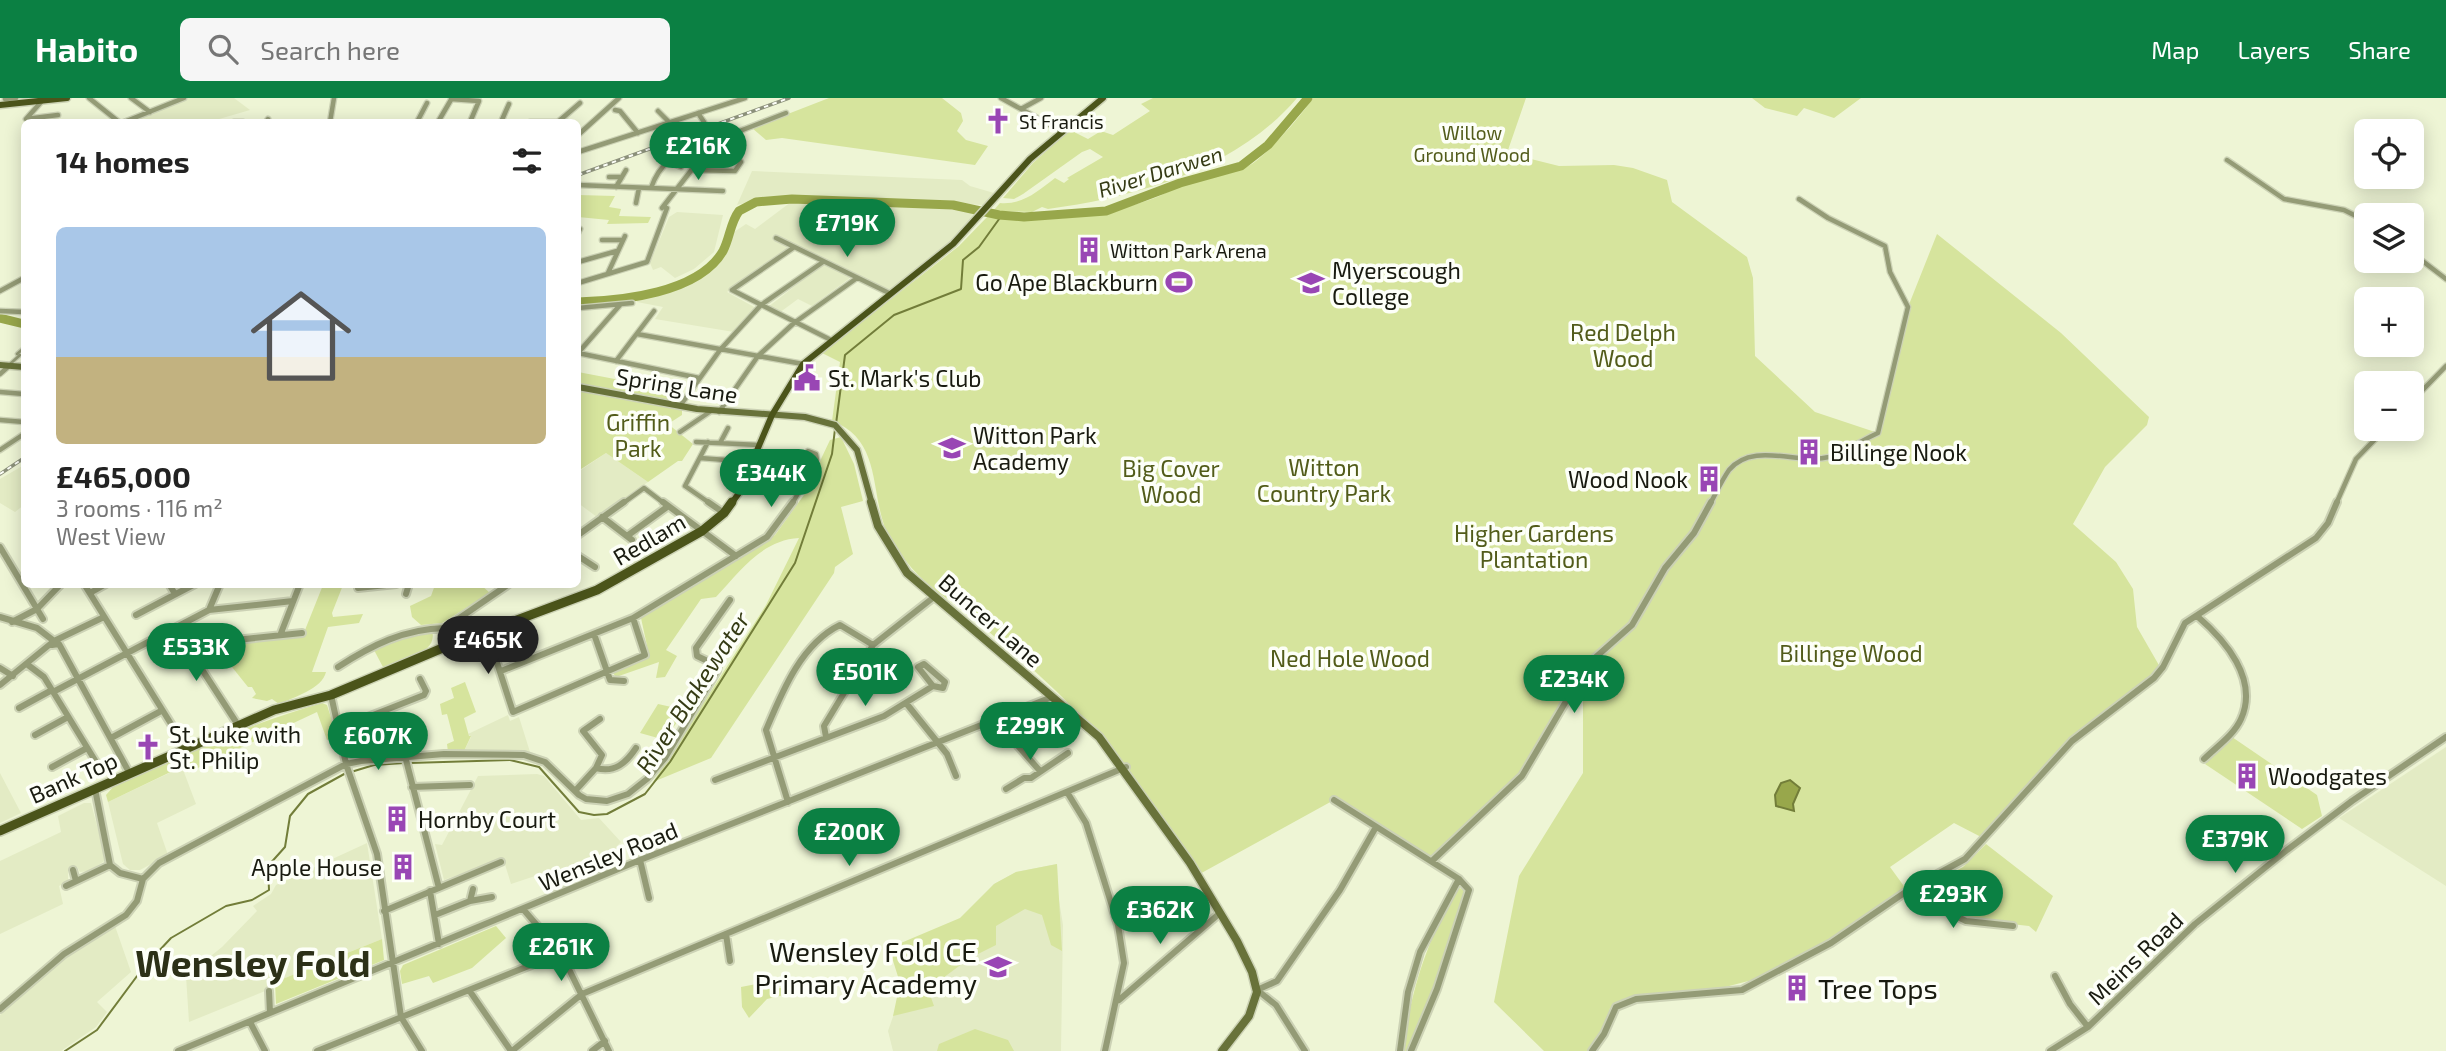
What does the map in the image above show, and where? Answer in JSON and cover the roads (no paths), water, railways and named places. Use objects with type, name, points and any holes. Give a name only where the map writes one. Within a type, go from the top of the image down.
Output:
[{"type":"main road","points":[[2,103],[67,98]]},
{"type":"main road","name":"Redlam","points":[[331,695],[445,647],[597,590],[702,531],[724,513],[739,493],[772,415],[803,364],[953,244],[1030,159],[1103,98]]},
{"type":"main road","points":[[0,365],[21,367]]},
{"type":"main road","name":"Spring Lane","points":[[581,388],[680,406],[772,415]]},
{"type":"main road","name":"Buncer Lane","points":[[772,415],[805,417],[835,425],[853,443],[878,526],[907,573],[1099,737],[1126,767],[1164,821],[1248,961],[1257,990]]},
{"type":"main road","name":"Bank Top","points":[[0,831],[274,710],[331,695]]},
{"type":"main road","points":[[1222,1051],[1250,1015],[1257,990]]},
{"type":"street","points":[[89,98],[118,119]]},
{"type":"street","points":[[131,98],[150,112]]},
{"type":"street","points":[[130,119],[184,98]]},
{"type":"street","points":[[330,119],[334,98]]},
{"type":"street","points":[[440,119],[451,98],[479,101],[471,119]]},
{"type":"street","points":[[581,151],[745,98]]},
{"type":"street","points":[[1001,98],[1061,131]]},
{"type":"street","points":[[1021,109],[1041,98]]},
{"type":"street","points":[[581,132],[617,100]]},
{"type":"street","points":[[42,101],[26,119],[58,115]]},
{"type":"street","points":[[418,119],[426,103]]},
{"type":"street","points":[[561,119],[580,103]]},
{"type":"street","points":[[502,119],[509,104]]},
{"type":"street","points":[[615,110],[620,111],[638,133]]},
{"type":"street","points":[[657,111],[669,122]]},
{"type":"street","points":[[698,113],[704,122]]},
{"type":"street","points":[[581,282],[647,262],[665,208],[691,170],[718,138],[786,113]]},
{"type":"street","points":[[581,126],[587,127]]},
{"type":"street","points":[[691,170],[735,171],[741,162],[712,131]]},
{"type":"street","points":[[651,188],[656,169],[666,160],[679,151],[699,146]]},
{"type":"street","points":[[666,160],[681,167]]},
{"type":"street","points":[[2227,160],[2284,198],[2344,210],[2354,215]]},
{"type":"street","points":[[616,187],[626,170]]},
{"type":"street","points":[[609,177],[622,177]]},
{"type":"street","points":[[581,185],[723,191]]},
{"type":"street","points":[[636,203],[634,200],[639,188]]},
{"type":"street","points":[[1432,861],[1522,776],[1588,664],[1632,625],[1665,568],[1694,533],[1730,469],[1746,458],[1764,455],[1791,458],[1828,457],[1878,433],[1908,307],[1890,272],[1885,246],[1828,218],[1799,199]]},
{"type":"street","points":[[665,208],[674,207]]},
{"type":"street","points":[[602,240],[624,238],[608,273]]},
{"type":"street","points":[[776,238],[891,293]]},
{"type":"street","points":[[793,248],[732,290],[831,340]]},
{"type":"street","points":[[581,261],[617,251]]},
{"type":"street","points":[[680,406],[720,350],[761,305],[823,262]]},
{"type":"street","points":[[2424,262],[2446,279]]},
{"type":"street","points":[[680,432],[715,411],[758,356],[794,323],[857,278]]},
{"type":"street","points":[[0,291],[21,280]]},
{"type":"street","points":[[581,308],[632,303]]},
{"type":"street","points":[[581,350],[620,304]]},
{"type":"street","points":[[0,311],[21,312]]},
{"type":"street","points":[[616,361],[654,311]]},
{"type":"street","points":[[637,334],[803,364]]},
{"type":"street","points":[[581,354],[699,378]]},
{"type":"street","points":[[0,374],[21,355]]},
{"type":"street","points":[[2424,389],[2446,366]]},
{"type":"street","points":[[0,392],[21,394]]},
{"type":"street","points":[[0,420],[21,422]]},
{"type":"street","points":[[720,443],[729,428]]},
{"type":"street","points":[[0,450],[21,436]]},
{"type":"street","points":[[1592,1051],[1605,1034],[1616,1007],[1636,999],[1742,990],[1831,943],[1910,889],[1965,859],[2071,741],[2154,678],[2163,667],[2185,623],[2316,538],[2328,523],[2356,459],[2373,441]]},
{"type":"street","points":[[696,442],[759,445]]},
{"type":"street","points":[[708,442],[685,486],[724,513]]},
{"type":"street","points":[[501,671],[634,618],[767,537],[802,490],[817,460],[816,454],[808,451]]},
{"type":"street","points":[[701,458],[752,462]]},
{"type":"street","points":[[581,533],[644,488],[736,556]]},
{"type":"street","points":[[602,517],[630,538],[667,507]]},
{"type":"street","points":[[0,547],[21,582]]},
{"type":"street","points":[[581,558],[595,567]]},
{"type":"street","points":[[24,588],[43,619]]},
{"type":"street","points":[[12,622],[37,609],[57,588]]},
{"type":"street","points":[[87,588],[186,748]]},
{"type":"street","points":[[90,593],[99,588]]},
{"type":"street","points":[[172,588],[176,594]]},
{"type":"street","points":[[136,615],[187,588]]},
{"type":"street","points":[[209,610],[218,588]]},
{"type":"street","points":[[281,633],[298,588]]},
{"type":"street","points":[[406,594],[408,588]]},
{"type":"street","points":[[445,647],[442,633],[445,628],[503,588]]},
{"type":"street","points":[[826,737],[824,726],[854,669],[873,645],[934,597]]},
{"type":"street","points":[[0,1009],[64,954],[126,915],[137,901],[143,879],[159,863],[348,770],[365,759],[406,761],[504,753],[536,757],[558,773],[584,798],[611,802],[641,787],[652,775],[717,671],[718,666],[700,659],[696,648],[730,600]]},
{"type":"street","points":[[19,708],[78,680],[209,610],[293,601]]},
{"type":"street","points":[[2197,616],[2214,631],[2244,677],[2245,705],[2241,719],[2204,759]]},
{"type":"street","points":[[0,617],[43,630],[50,634],[53,643]]},
{"type":"street","points":[[0,685],[53,643],[104,617]]},
{"type":"street","points":[[487,632],[513,712],[645,655],[634,618]]},
{"type":"street","points":[[788,802],[766,730],[795,671],[828,628],[840,625],[873,645]]},
{"type":"street","points":[[338,667],[382,641],[423,627],[445,628]]},
{"type":"street","points":[[175,628],[238,725]]},
{"type":"street","points":[[198,661],[236,640],[281,633],[302,633]]},
{"type":"street","points":[[594,634],[610,680],[624,681]]},
{"type":"street","points":[[53,643],[59,644],[130,774]]},
{"type":"street","points":[[715,780],[884,716],[933,687],[939,689],[946,684],[926,664],[920,665],[917,669],[933,687]]},
{"type":"street","points":[[28,665],[44,677],[96,762]]},
{"type":"street","points":[[0,668],[13,676]]},
{"type":"street","points":[[340,728],[426,693],[420,679]]},
{"type":"street","points":[[331,695],[348,770],[377,855],[401,1017],[422,1051]]},
{"type":"street","name":"Wensley Road","points":[[178,1051],[640,860],[1052,698]]},
{"type":"street","points":[[906,703],[947,754],[956,776]]},
{"type":"street","points":[[111,738],[161,711]]},
{"type":"street","points":[[36,735],[68,717]]},
{"type":"street","points":[[575,791],[596,768],[602,755],[580,729],[600,719]]},
{"type":"street","points":[[995,720],[1040,771]]},
{"type":"street","name":"Meins Road","points":[[2050,1051],[2088,1027],[2195,924],[2321,824],[2446,737]]},
{"type":"street","points":[[52,767],[87,748]]},
{"type":"street","points":[[596,768],[610,771],[618,768],[636,748]]},
{"type":"street","points":[[1006,789],[1068,753]]},
{"type":"street","points":[[406,761],[439,888]]},
{"type":"street","points":[[469,990],[511,1051],[582,994],[1126,767]]},
{"type":"street","points":[[412,787],[470,785]]},
{"type":"street","points":[[95,789],[110,865],[120,873],[143,879]]},
{"type":"street","points":[[1067,792],[1086,823],[1118,925],[1124,963],[1105,1051]]},
{"type":"street","points":[[1334,800],[1432,861],[1459,879],[1469,890],[1437,989],[1411,1051]]},
{"type":"street","points":[[1257,990],[1277,981],[1340,890],[1377,827]]},
{"type":"street","points":[[640,860],[649,898]]},
{"type":"street","points":[[384,911],[501,862]]},
{"type":"street","points":[[66,886],[110,865]]},
{"type":"street","points":[[73,870],[76,881]]},
{"type":"street","points":[[1400,1051],[1408,992],[1420,952],[1459,879]]},
{"type":"street","points":[[470,901],[473,889]]},
{"type":"street","points":[[1910,889],[1932,904],[1966,921],[2013,926]]},
{"type":"street","points":[[430,891],[439,944]]},
{"type":"street","points":[[435,915],[470,901],[492,897]]},
{"type":"street","points":[[523,909],[561,953],[608,1051]]},
{"type":"street","points":[[1118,1000],[1220,914]]},
{"type":"street","points":[[726,934],[730,961]]},
{"type":"street","points":[[323,1050],[561,953]]},
{"type":"street","points":[[2055,976],[2070,1004],[2088,1027]]},
{"type":"street","name":"Buncer Lane","points":[[1257,990],[1276,1005],[1305,1051]]},
{"type":"street","points":[[269,991],[270,1013]]},
{"type":"street","points":[[250,1022],[265,1051]]},
{"type":"street","points":[[592,1051],[605,1041]]},
{"type":"waterway","name":"River Darwen","points":[[581,302],[615,300],[658,292],[696,277],[712,265],[723,251],[739,211],[756,202],[792,199],[953,205],[999,215],[1024,217],[1106,211],[1180,183],[1241,166],[1268,145],[1308,98]]},
{"type":"waterway","name":"River Blakewater","points":[[836,424],[845,355],[894,315],[961,289],[963,260],[979,247],[1002,215]]},
{"type":"waterway","name":"River Darwen","points":[[0,318],[21,323]]},
{"type":"waterway","name":"River Blakewater","points":[[410,763],[510,760],[539,767],[579,812],[594,815],[607,814],[645,794],[670,762],[795,563],[832,454],[835,429]]},
{"type":"waterway","name":"River Blakewater","points":[[351,772],[374,765],[404,763]]},
{"type":"waterway","name":"River Blakewater","points":[[65,1051],[97,1030],[143,968],[171,938],[226,906],[252,900],[269,890],[268,866],[285,847],[290,816],[308,794],[346,773]]},
{"type":"railway","points":[[581,174],[789,98]]},
{"type":"railway","points":[[0,474],[21,460]]},
{"type":"place","name":"St Francis","points":[[998,121]]},
{"type":"place","name":"Witton Park Arena","points":[[1089,250]]},
{"type":"place","name":"Go Ape Blackburn","points":[[1179,282]]},
{"type":"place","name":"Myerscough College","points":[[1311,283]]},
{"type":"place","name":"St. Mark's Club","points":[[807,378]]},
{"type":"place","name":"Witton Park Academy","points":[[952,448]]},
{"type":"place","name":"Billinge Nook","points":[[1809,452]]},
{"type":"place","name":"Wood Nook","points":[[1709,479]]},
{"type":"place","name":"St. Luke with St. Philip","points":[[148,747]]},
{"type":"place","name":"Woodgates","points":[[2247,776]]},
{"type":"place","name":"Hornby Court","points":[[397,819]]},
{"type":"place","name":"Apple House","points":[[403,867]]},
{"type":"place","name":"Wensley Fold CE Primary Academy","points":[[998,967]]},
{"type":"place","name":"Tree Tops","points":[[1797,988]]},
{"type":"district","name":"Wensley Fold","points":[[253,962]]},
{"type":"park label","name":"Willow Ground Wood","points":[[1472,143]]},
{"type":"park label","name":"Red Delph Wood","points":[[1623,345]]},
{"type":"park label","name":"Griffin Park","points":[[638,435]]},
{"type":"park label","name":"Witton Country Park","points":[[1324,480]]},
{"type":"park label","name":"Big Cover Wood","points":[[1171,481]]},
{"type":"park label","name":"Higher Gardens Plantation","points":[[1534,546]]},
{"type":"park label","name":"Billinge Wood","points":[[1851,653]]},
{"type":"park label","name":"Ned Hole Wood","points":[[1350,658]]}]
